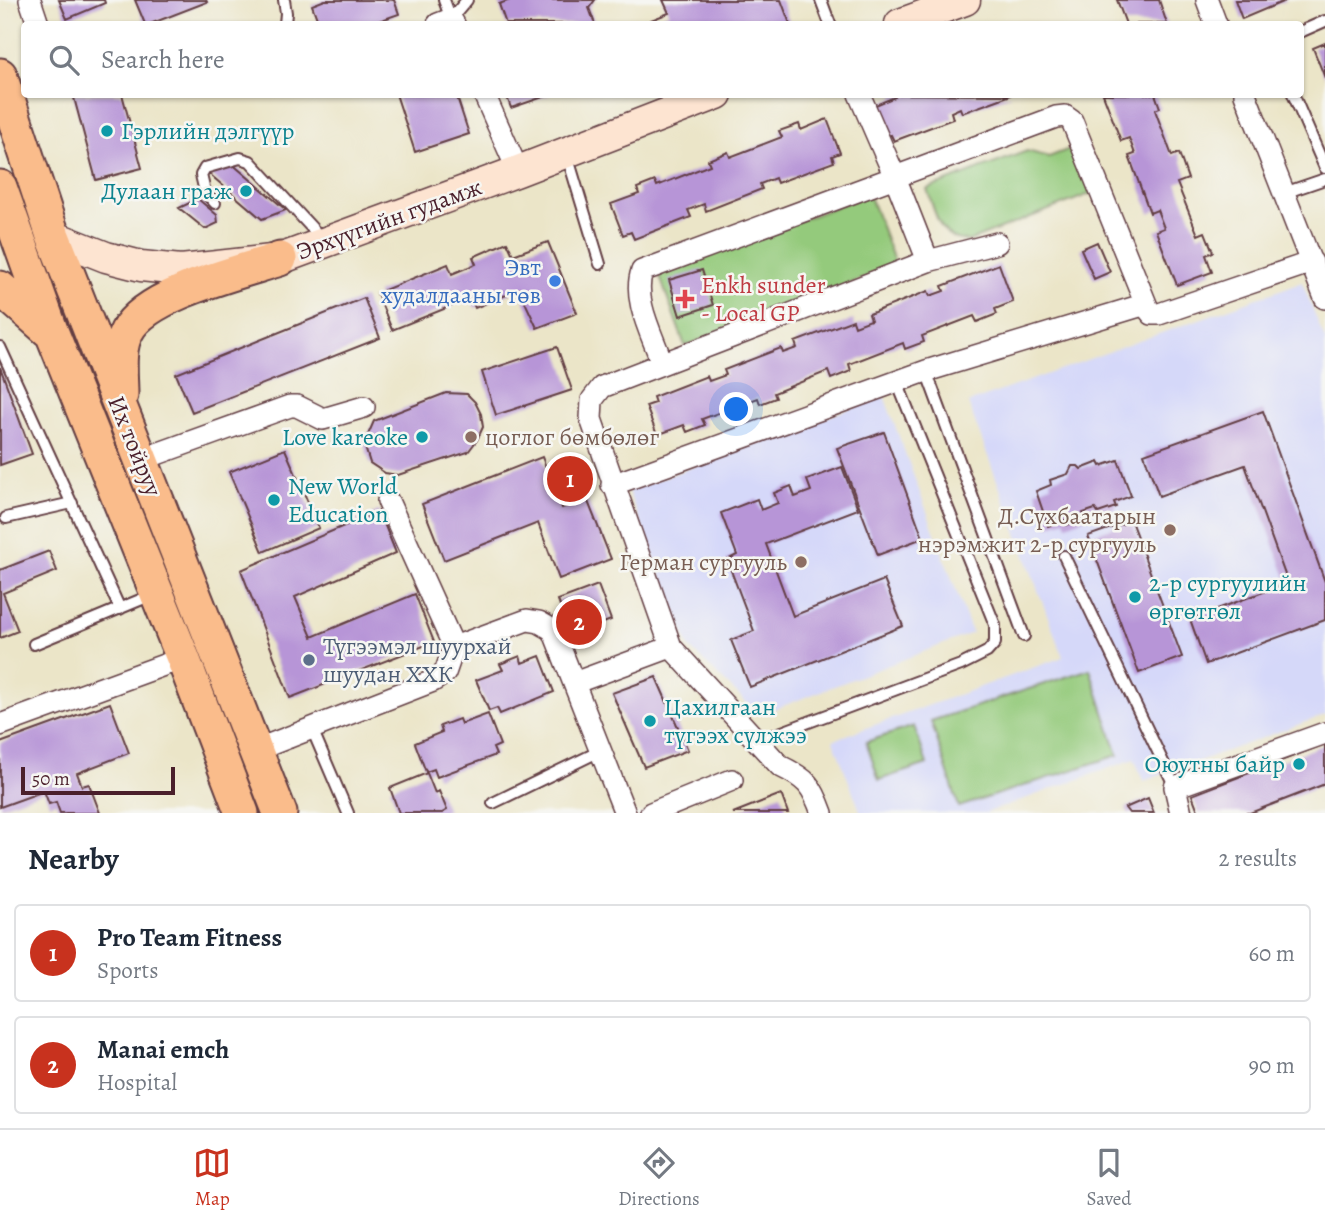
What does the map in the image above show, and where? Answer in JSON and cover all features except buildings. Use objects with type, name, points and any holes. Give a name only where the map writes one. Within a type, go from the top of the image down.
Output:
[{"type":"main road","points":[[908,21],[962,0]]},
{"type":"main road","name":"Их тойруу","points":[[0,75],[52,236],[280,813]]},
{"type":"main road","name":"Эрхүүгийн гудамж","points":[[52,236],[106,257],[141,266],[181,270],[280,259],[707,98]]},
{"type":"main road","points":[[4,206],[52,236]]},
{"type":"main road","name":"Их тойруу","points":[[4,206],[52,333],[158,593],[242,813]]},
{"type":"main road","points":[[122,415],[120,356],[125,332],[136,318],[155,303],[199,285],[280,259]]},
{"type":"main road","points":[[0,288],[52,333]]},
{"type":"street","points":[[30,0],[37,21]]},
{"type":"street","points":[[1207,0],[1215,21]]},
{"type":"street","points":[[486,98],[518,171]]},
{"type":"street","points":[[861,98],[928,261]]},
{"type":"street","points":[[1247,98],[1325,298]]},
{"type":"street","points":[[662,363],[640,300],[638,282],[642,271],[1056,117],[1065,116],[1072,121],[1152,314],[1159,314],[1312,262]]},
{"type":"street","points":[[822,813],[813,788],[802,776],[780,766],[671,647],[590,419],[592,400],[602,387],[662,363],[928,261],[997,243]]},
{"type":"street","points":[[612,485],[926,371],[1146,304]]},
{"type":"street","points":[[140,460],[290,406],[297,406],[323,419],[364,407]]},
{"type":"street","points":[[256,750],[433,681],[444,673],[454,647],[388,501]]},
{"type":"street","points":[[454,647],[527,620],[539,622],[553,630],[625,813]]},
{"type":"street","points":[[574,683],[671,647]]},
{"type":"street","points":[[0,725],[183,658]]},
{"type":"street","points":[[1181,813],[1175,787],[1325,733]]},
{"type":"street","points":[[651,813],[732,780]]},
{"type":"lane","points":[[284,0],[285,21]]},
{"type":"lane","points":[[447,17],[467,0]]},
{"type":"lane","points":[[821,0],[829,21]]},
{"type":"lane","points":[[1304,30],[1325,21]]},
{"type":"lane","points":[[1295,98],[1325,168]]},
{"type":"lane","points":[[566,152],[600,264]]},
{"type":"lane","points":[[215,203],[205,192],[201,174],[205,168],[240,158],[250,161],[325,242]]},
{"type":"lane","points":[[1284,192],[1325,179]]},
{"type":"lane","points":[[0,347],[120,609]]},
{"type":"lane","points":[[926,371],[1024,636]]},
{"type":"lane","points":[[758,741],[961,665],[987,652],[995,643],[995,625],[897,382]]},
{"type":"lane","points":[[6,518],[72,503]]},
{"type":"lane","points":[[1064,556],[1175,787]]},
{"type":"lane","points":[[34,644],[158,593]]},
{"type":"lane","points":[[312,729],[348,813]]},
{"type":"lane","points":[[493,803],[600,751]]},
{"type":"shaded area","name":"Д.Сүхбаатарын нэрэмжит 2-р сургууль","points":[[1302,282],[1325,340],[1325,715],[1144,781],[1134,759],[986,813],[861,813],[833,740],[1063,657],[968,403]]},
{"type":"shaded area","name":"Герман сургууль","points":[[884,396],[972,633],[759,715],[689,647],[628,491]]},
{"type":"green space","points":[[1077,146],[1095,192],[969,241],[959,240],[944,231],[927,189],[1027,151],[1049,157]]},
{"type":"green space","points":[[869,194],[896,266],[685,346],[659,274]]},
{"type":"green space","points":[[1090,669],[1118,755],[959,807],[931,721]]},
{"type":"green space","points":[[914,726],[927,764],[879,780],[866,742]]},
{"type":"place","name":"Гэрлийн дэлгүүр","points":[[107,131]]},
{"type":"place","name":"Дулаан граж","points":[[246,191]]},
{"type":"place","name":"Эвт худалдааны төв","points":[[555,281]]},
{"type":"place","name":"Enkh sunder - Local GP","points":[[685,299]]},
{"type":"place","name":"Love kareoke","points":[[422,437]]},
{"type":"place","name":"цоглог бөмбөлөг","points":[[471,437]]},
{"type":"place","name":"Pro Team Fitness","points":[[570,479]]},
{"type":"place","name":"New World Education","points":[[274,500]]},
{"type":"place","name":"Д.Сүхбаатарын нэрэмжит 2-р сургууль","points":[[1170,530]]},
{"type":"place","name":"Герман сургууль","points":[[801,562]]},
{"type":"place","name":"2-р сургуулийн өргөтгөл","points":[[1135,597]]},
{"type":"place","name":"Manai emch","points":[[579,622]]},
{"type":"place","name":"Түгээмэл шуурхай шуудан ХХК","points":[[309,660]]},
{"type":"place","name":"Цахилгаан түгээх сүлжээ","points":[[650,721]]},
{"type":"place","name":"Оюутны байр","points":[[1299,764]]}]
